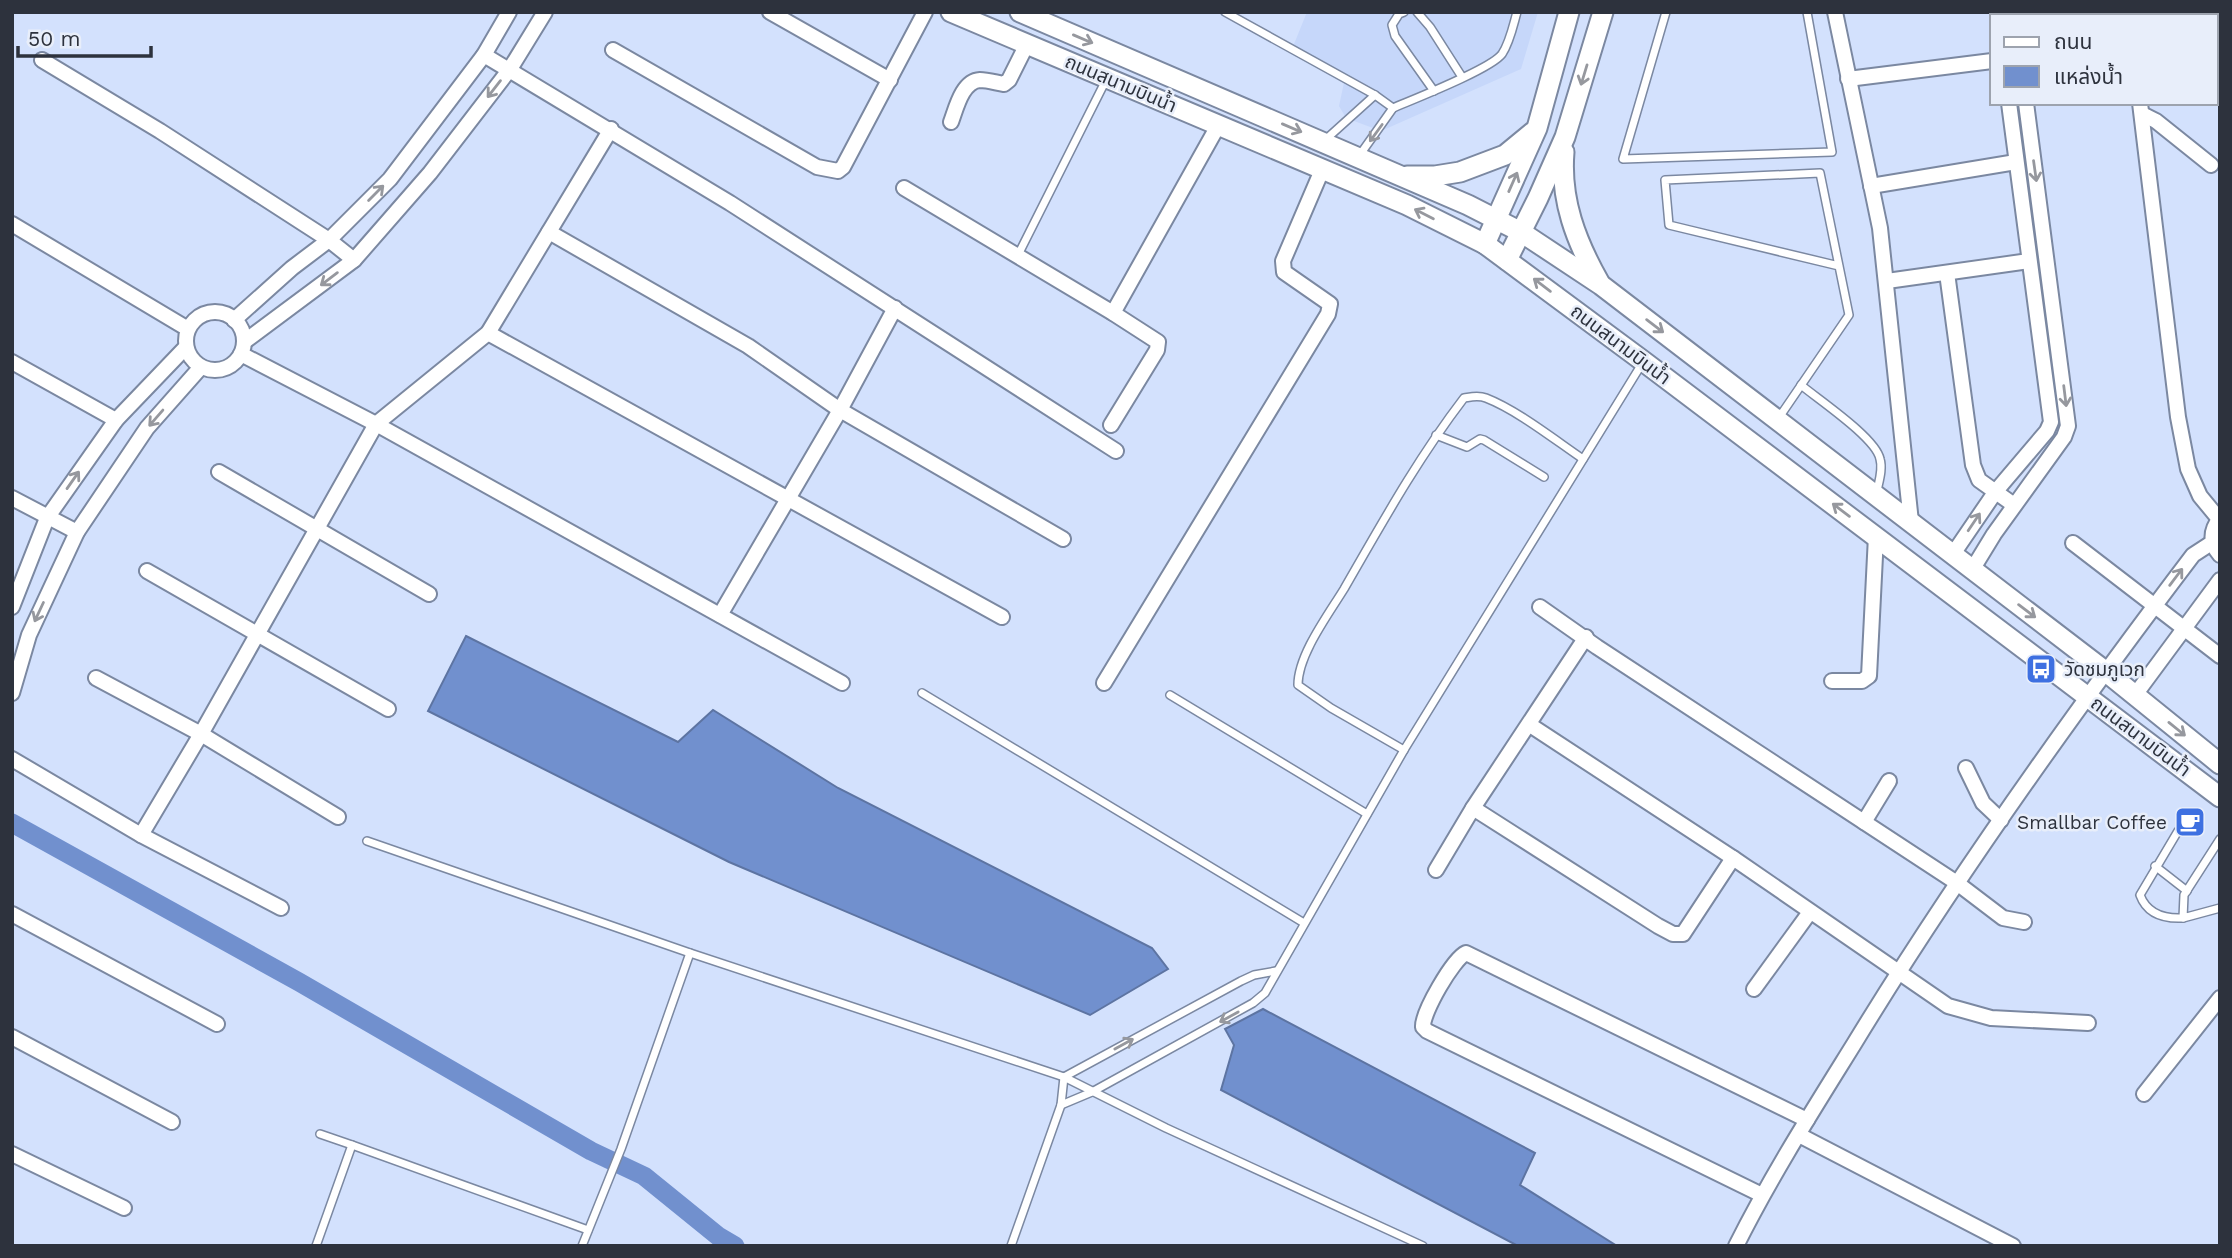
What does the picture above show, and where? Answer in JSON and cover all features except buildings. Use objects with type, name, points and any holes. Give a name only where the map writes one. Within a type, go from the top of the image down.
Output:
[{"type":"main road","name":"ถนนสนามบินน้ำ","points":[[951,12],[1407,205],[1485,244],[2220,797]]},
{"type":"main road","name":"ถนนสนามบินน้ำ","points":[[1020,12],[1323,141],[1521,232],[1601,285],[2105,671],[2220,764]]},
{"type":"main road","points":[[1485,244],[1537,128],[1569,12]]},
{"type":"main road","points":[[1507,260],[1565,137],[1603,12]]},
{"type":"main road","points":[[1399,176],[1435,176],[1460,172],[1505,155],[1537,128]]},
{"type":"main road","points":[[1565,137],[1562,177],[1570,217],[1581,248],[1601,285]]},
{"type":"main road","points":[[1935,581],[1953,554]]},
{"type":"main road","points":[[1973,612],[1993,586]]},
{"type":"street","points":[[234,320],[292,268],[329,240],[390,179],[484,55],[509,12]]},
{"type":"street","points":[[242,348],[240,326],[220,313],[205,313],[192,322],[188,329],[186,347],[194,362],[212,370],[224,369],[234,363],[242,348],[355,260],[430,173],[510,69],[545,12]]},
{"type":"street","points":[[770,12],[890,80]]},
{"type":"street","points":[[613,50],[817,167],[838,171],[843,167],[925,12]]},
{"type":"street","points":[[1835,12],[1880,228],[1911,522]]},
{"type":"street","points":[[951,122],[963,93],[975,82],[980,80],[1004,84],[1009,80],[1027,44]]},
{"type":"street","points":[[484,55],[611,129],[1116,451]]},
{"type":"street","points":[[42,60],[160,131],[329,240],[355,260]]},
{"type":"street","points":[[1848,79],[1990,61]]},
{"type":"street","points":[[1953,554],[1996,491],[2047,431],[2051,422],[2009,105]]},
{"type":"street","points":[[1972,570],[2014,505],[2064,437],[2068,426],[2026,105]]},
{"type":"street","points":[[2141,108],[2211,165]]},
{"type":"street","points":[[1737,1246],[1762,1195],[1807,1120],[1898,971],[1956,883],[2105,671],[2193,555],[2216,548],[2212,532],[2219,519],[2200,496],[2188,469],[2178,417],[2141,108]]},
{"type":"street","points":[[1114,313],[1219,124]]},
{"type":"street","points":[[141,835],[376,424],[488,333],[611,129]]},
{"type":"street","points":[[1871,186],[2016,162]]},
{"type":"street","points":[[1104,683],[1328,314],[1330,304],[1284,272],[1283,261],[1322,170]]},
{"type":"street","points":[[904,188],[1158,342],[1157,349],[1111,425]]},
{"type":"street","points":[[12,224],[188,329]]},
{"type":"street","points":[[549,232],[748,346],[840,410],[1063,539]]},
{"type":"street","points":[[1887,281],[2029,261]]},
{"type":"street","points":[[1947,273],[1973,465],[1979,480],[2014,505]]},
{"type":"street","points":[[2035,308],[2053,305]]},
{"type":"street","points":[[720,615],[840,410],[895,309]]},
{"type":"street","points":[[488,333],[1002,617]]},
{"type":"street","points":[[12,607],[47,518],[116,420],[186,347]]},
{"type":"street","points":[[242,348],[842,683]]},
{"type":"street","points":[[12,362],[116,420]]},
{"type":"street","points":[[12,693],[29,635],[76,532],[147,428],[201,367]]},
{"type":"street","points":[[2051,422],[2068,426]]},
{"type":"street","points":[[219,472],[429,594]]},
{"type":"street","points":[[12,498],[76,532]]},
{"type":"street","points":[[1832,681],[1862,681],[1869,676],[1875,536]]},
{"type":"street","points":[[2073,542],[2220,656]]},
{"type":"street","points":[[147,571],[388,709]]},
{"type":"street","points":[[2134,695],[2220,580]]},
{"type":"street","points":[[1540,607],[1956,883],[2003,918],[2024,922]]},
{"type":"street","points":[[1436,870],[1473,808],[1587,637]]},
{"type":"street","points":[[96,678],[201,734],[338,817]]},
{"type":"street","points":[[1530,725],[1733,858],[1948,1006],[1991,1018],[2088,1023]]},
{"type":"street","points":[[12,759],[141,835],[281,908]]},
{"type":"street","points":[[1966,768],[1983,803],[2001,820]]},
{"type":"street","points":[[1864,822],[1889,782]]},
{"type":"street","points":[[1473,808],[1658,926],[1678,935],[1683,934],[1733,858]]},
{"type":"street","points":[[1754,989],[1810,912]]},
{"type":"street","points":[[12,914],[217,1024]]},
{"type":"street","points":[[1762,1195],[1427,1031],[1423,1022],[1425,1016],[1452,966],[1462,954],[1473,956],[1807,1120]]},
{"type":"street","points":[[2144,1094],[2220,998]]},
{"type":"street","points":[[12,1037],[172,1122]]},
{"type":"street","points":[[1799,1135],[2013,1246]]},
{"type":"street","points":[[12,1154],[124,1208]]},
{"type":"lane","points":[[1224,12],[1375,95],[1393,108]]},
{"type":"lane","points":[[1404,12],[1392,25],[1395,36],[1434,90]]},
{"type":"lane","points":[[1417,12],[1430,27],[1462,77]]},
{"type":"lane","points":[[1358,157],[1393,108],[1500,57],[1507,46],[1517,12]]},
{"type":"lane","points":[[1666,12],[1623,159],[1832,152],[1807,12]]},
{"type":"lane","points":[[1017,256],[1107,78]]},
{"type":"lane","points":[[1323,141],[1375,95]]},
{"type":"lane","points":[[1777,420],[1849,314],[1820,173],[1665,180],[1669,225],[1839,266]]},
{"type":"lane","points":[[1061,1105],[1092,1092],[1253,1003],[1265,993],[1404,750],[1643,361]]},
{"type":"lane","points":[[1801,385],[1871,440],[1880,457],[1881,474],[1876,495]]},
{"type":"lane","points":[[1404,750],[1331,708],[1298,685],[1298,674],[1325,620],[1413,469],[1464,398],[1477,396],[1486,398],[1519,417],[1583,459]]},
{"type":"lane","points":[[1436,435],[1467,447],[1480,439],[1484,440],[1544,477]]},
{"type":"lane","points":[[922,693],[1304,923]]},
{"type":"lane","points":[[1170,695],[1367,814]]},
{"type":"lane","points":[[2178,831],[2155,866],[2142,890],[2141,899],[2160,917],[2183,918],[2220,908]]},
{"type":"lane","points":[[2183,918],[2182,904],[2187,891],[2220,839]]},
{"type":"lane","points":[[367,841],[690,953],[1065,1077],[1166,1128],[1423,1246]]},
{"type":"lane","points":[[2155,866],[2187,891]]},
{"type":"lane","points":[[582,1246],[621,1149],[690,953]]},
{"type":"lane","points":[[1065,1077],[1241,981],[1254,975],[1276,971]]},
{"type":"lane","points":[[1011,1246],[1061,1105],[1065,1077]]},
{"type":"lane","points":[[320,1134],[588,1230]]},
{"type":"lane","points":[[316,1246],[352,1145]]},
{"type":"shaded area","points":[[1307,12],[1538,12],[1521,69],[1381,131],[1346,118],[1339,106],[1345,78],[1292,49]]},
{"type":"water","points":[[466,636],[678,742],[713,710],[838,788],[1152,948],[1168,969],[1090,1015],[729,862],[428,711]]},
{"type":"water","points":[[1263,1009],[1535,1153],[1520,1185],[1617,1246],[1518,1246],[1221,1090],[1234,1045],[1225,1029]]},
{"type":"waterway","points":[[12,823],[299,982],[591,1151],[644,1176],[718,1236],[735,1246]]},
{"type":"place","name":"วัดชมภูเวก","points":[[2041,669]]},
{"type":"place","name":"Smallbar Coffee","points":[[2190,822]]}]
